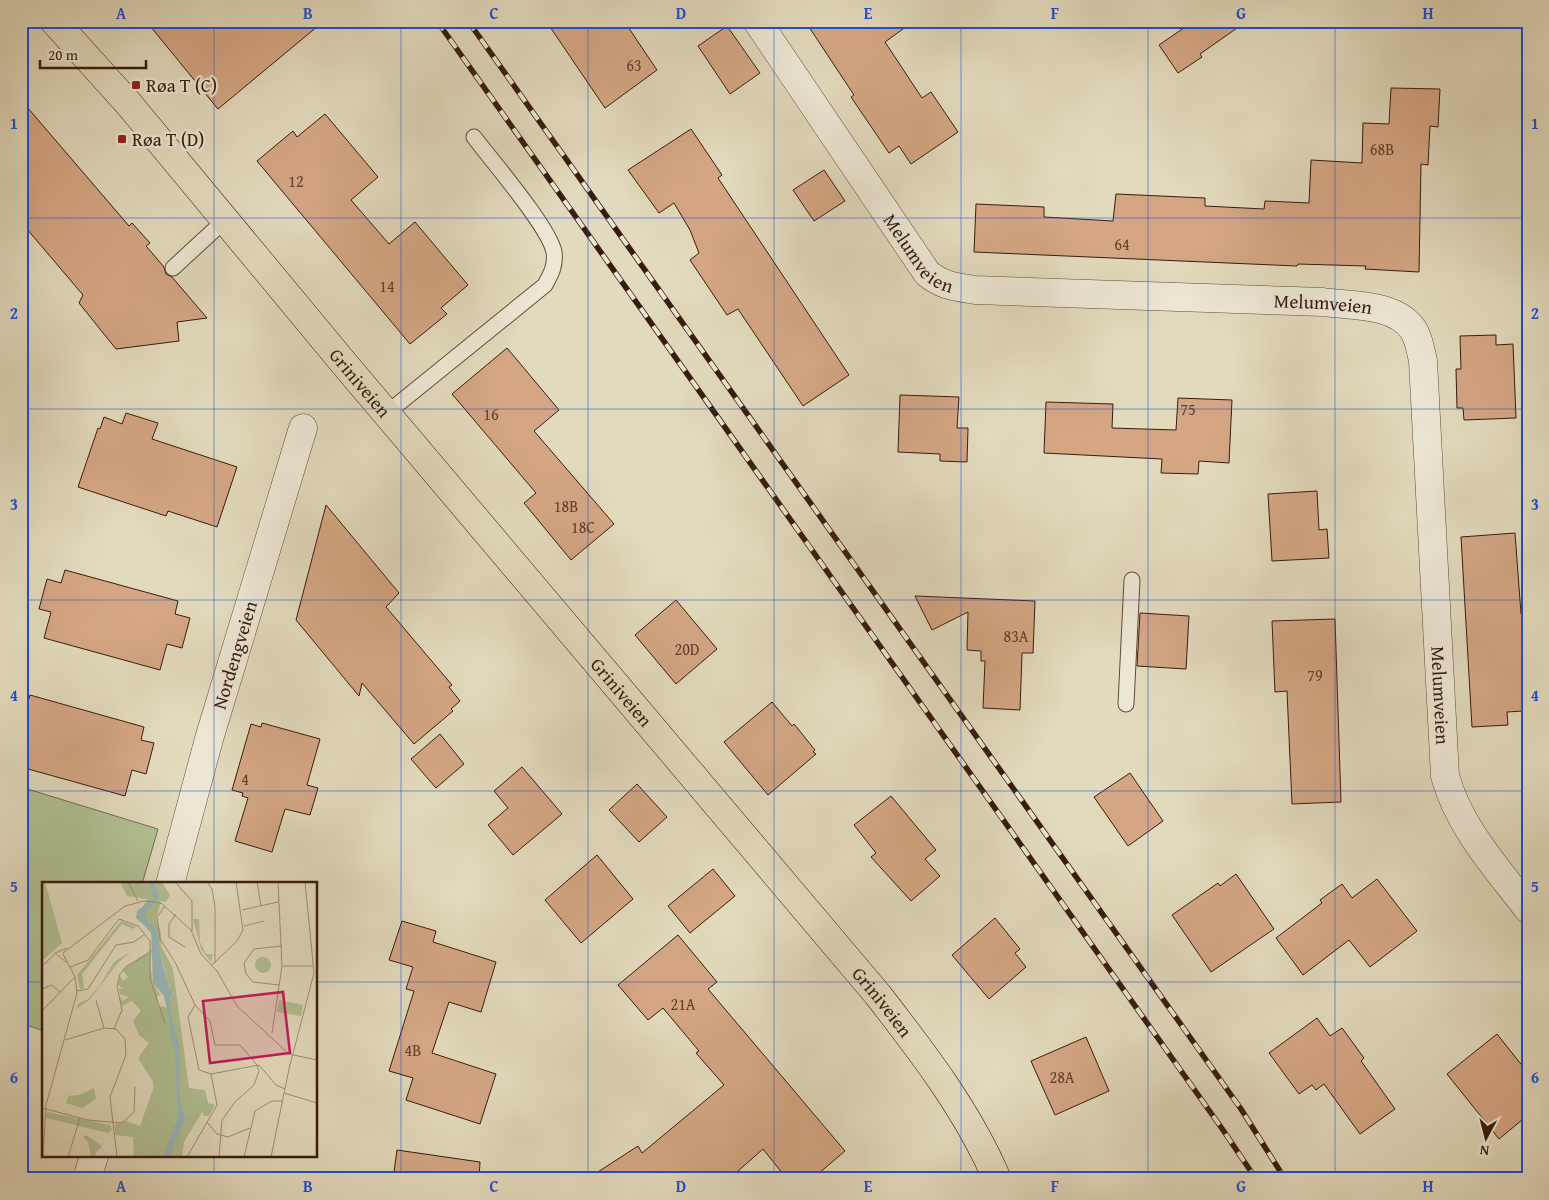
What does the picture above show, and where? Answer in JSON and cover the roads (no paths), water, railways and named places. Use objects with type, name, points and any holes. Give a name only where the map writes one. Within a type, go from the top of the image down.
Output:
[{"type":"main road","name":"Griniveien","points":[[54,21],[121,96],[905,1029],[931,1064],[977,1136],[997,1179]]},
{"type":"street","name":"Melumveien","points":[[757,21],[927,273],[936,281],[975,290],[1323,302],[1370,308],[1392,313],[1405,320],[1419,342],[1423,361],[1445,776],[1452,800],[1465,825],[1528,909]]},
{"type":"street","name":"Nordengveien","points":[[171,882],[210,739],[303,428]]},
{"type":"street","points":[[87,1179],[93,1158]]},
{"type":"lane","points":[[387,413],[545,285],[554,269],[554,251],[546,231],[474,137]]},
{"type":"lane","points":[[172,268],[225,220]]},
{"type":"lane","points":[[1126,704],[1132,580]]},
{"type":"railway","points":[[437,21],[1256,1179]]},
{"type":"railway","points":[[468,21],[1241,1109],[1285,1179]]},
{"type":"place","name":"Røa T (C)","points":[[136,85]]},
{"type":"place","name":"Røa T (D)","points":[[122,139]]}]
